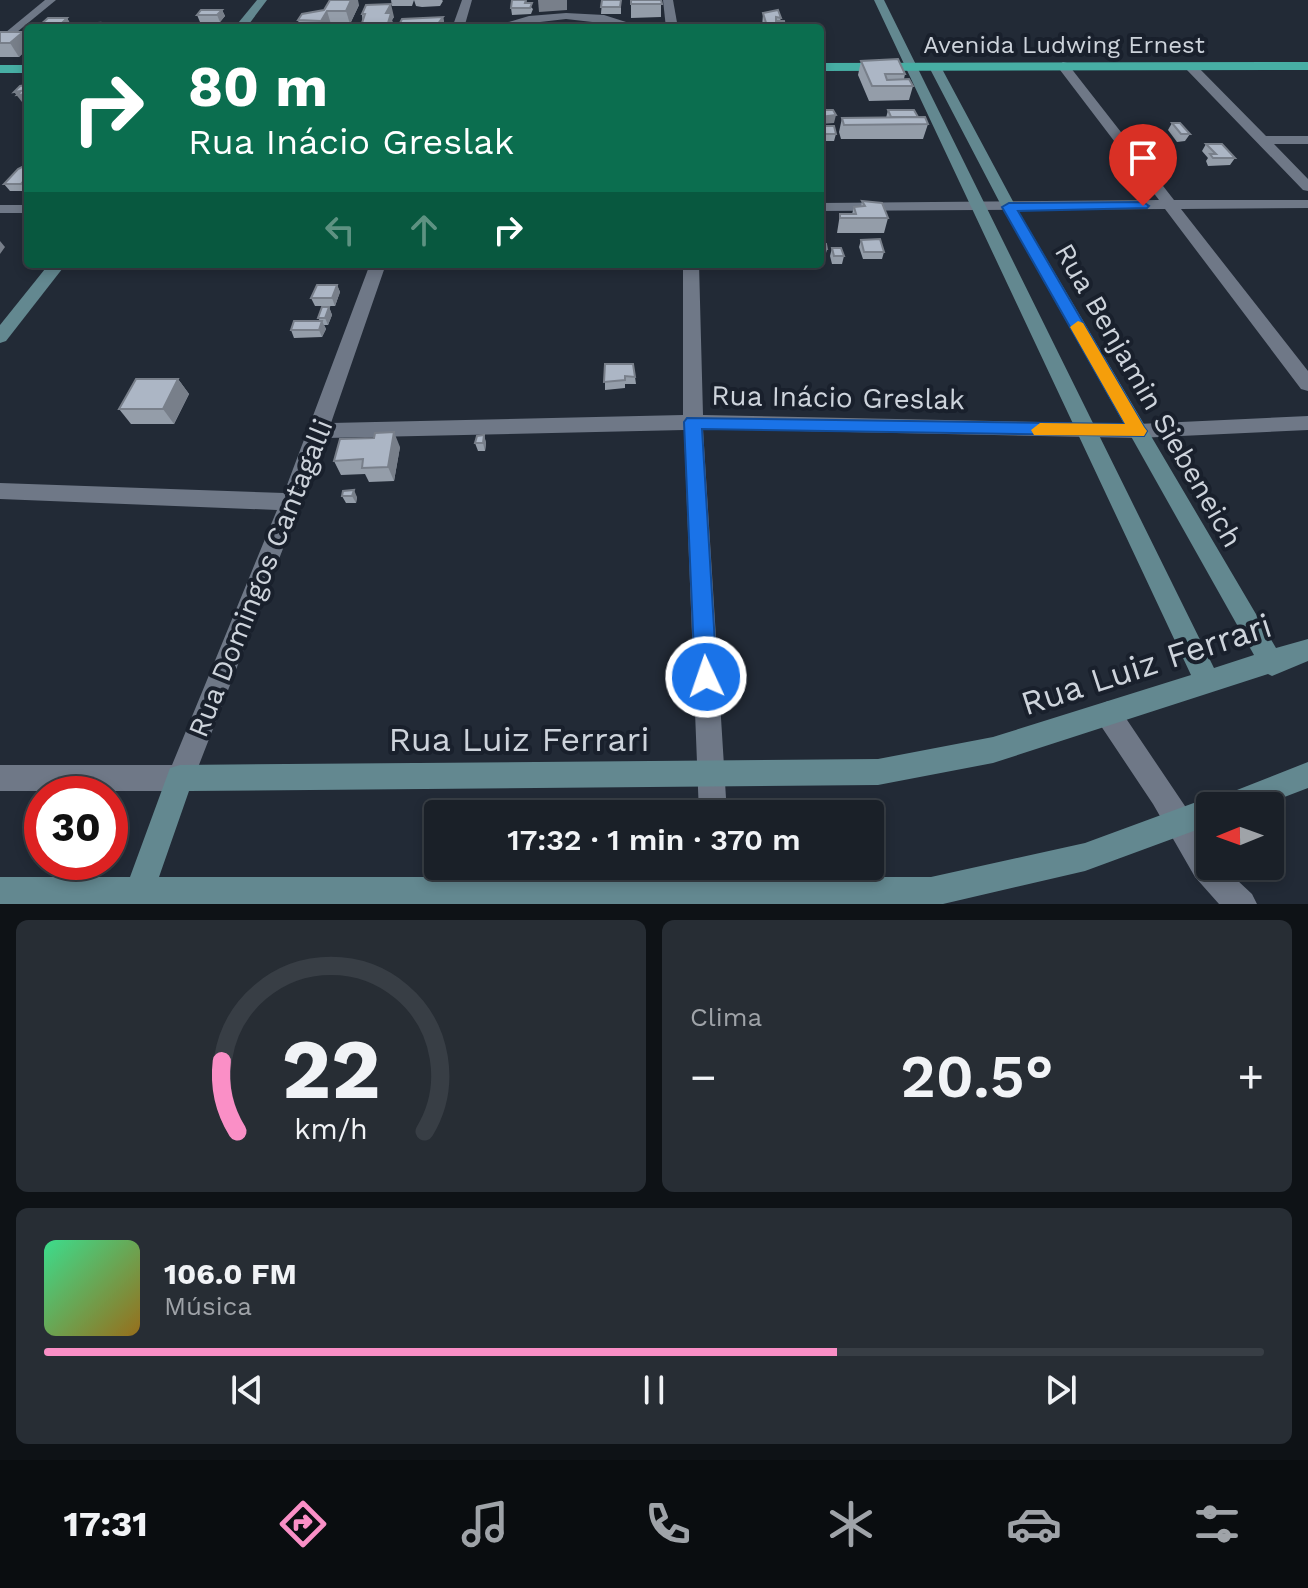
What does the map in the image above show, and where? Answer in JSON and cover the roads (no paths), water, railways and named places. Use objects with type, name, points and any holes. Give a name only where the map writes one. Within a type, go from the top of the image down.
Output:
[{"type":"highway","name":"Avenida Ludwing Ernest","points":[[824,67],[1308,66]]},
{"type":"highway","points":[[0,69],[24,69]]},
{"type":"street","points":[[0,43],[51,0]]},
{"type":"street","points":[[243,24],[262,0]]},
{"type":"street","points":[[459,24],[467,0]]},
{"type":"street","points":[[668,0],[671,24]]},
{"type":"street","points":[[879,0],[1207,681]]},
{"type":"street","points":[[510,24],[576,16],[618,24]]},
{"type":"street","points":[[1063,66],[1308,384]]},
{"type":"street","points":[[1190,66],[1308,187]]},
{"type":"street","name":"Rua Benjamin Siebeneich","points":[[935,67],[1009,207],[1272,664]]},
{"type":"street","points":[[1263,140],[1308,140]]},
{"type":"street","points":[[824,207],[1308,204]]},
{"type":"street","points":[[0,209],[24,209]]},
{"type":"street","points":[[0,337],[55,268]]},
{"type":"street","name":"Rua Domingos Cantagalli","points":[[139,892],[180,778],[319,431],[377,268]]},
{"type":"street","points":[[691,268],[693,422],[712,800]]},
{"type":"street","name":"Rua Inácio Greslak","points":[[319,431],[693,422],[1138,431],[1308,423]]},
{"type":"street","points":[[0,491],[289,502]]},
{"type":"street","name":"Rua Luiz Ferrari","points":[[0,778],[878,772],[993,750],[1207,681],[1272,664],[1308,650]]},
{"type":"street","points":[[1108,714],[1179,823],[1193,852],[1217,884],[1242,904]]},
{"type":"street","points":[[1262,792],[1308,775]]},
{"type":"street","points":[[746,880],[931,892],[1085,857],[1196,816]]},
{"type":"street","points":[[0,892],[139,892],[633,880]]}]
